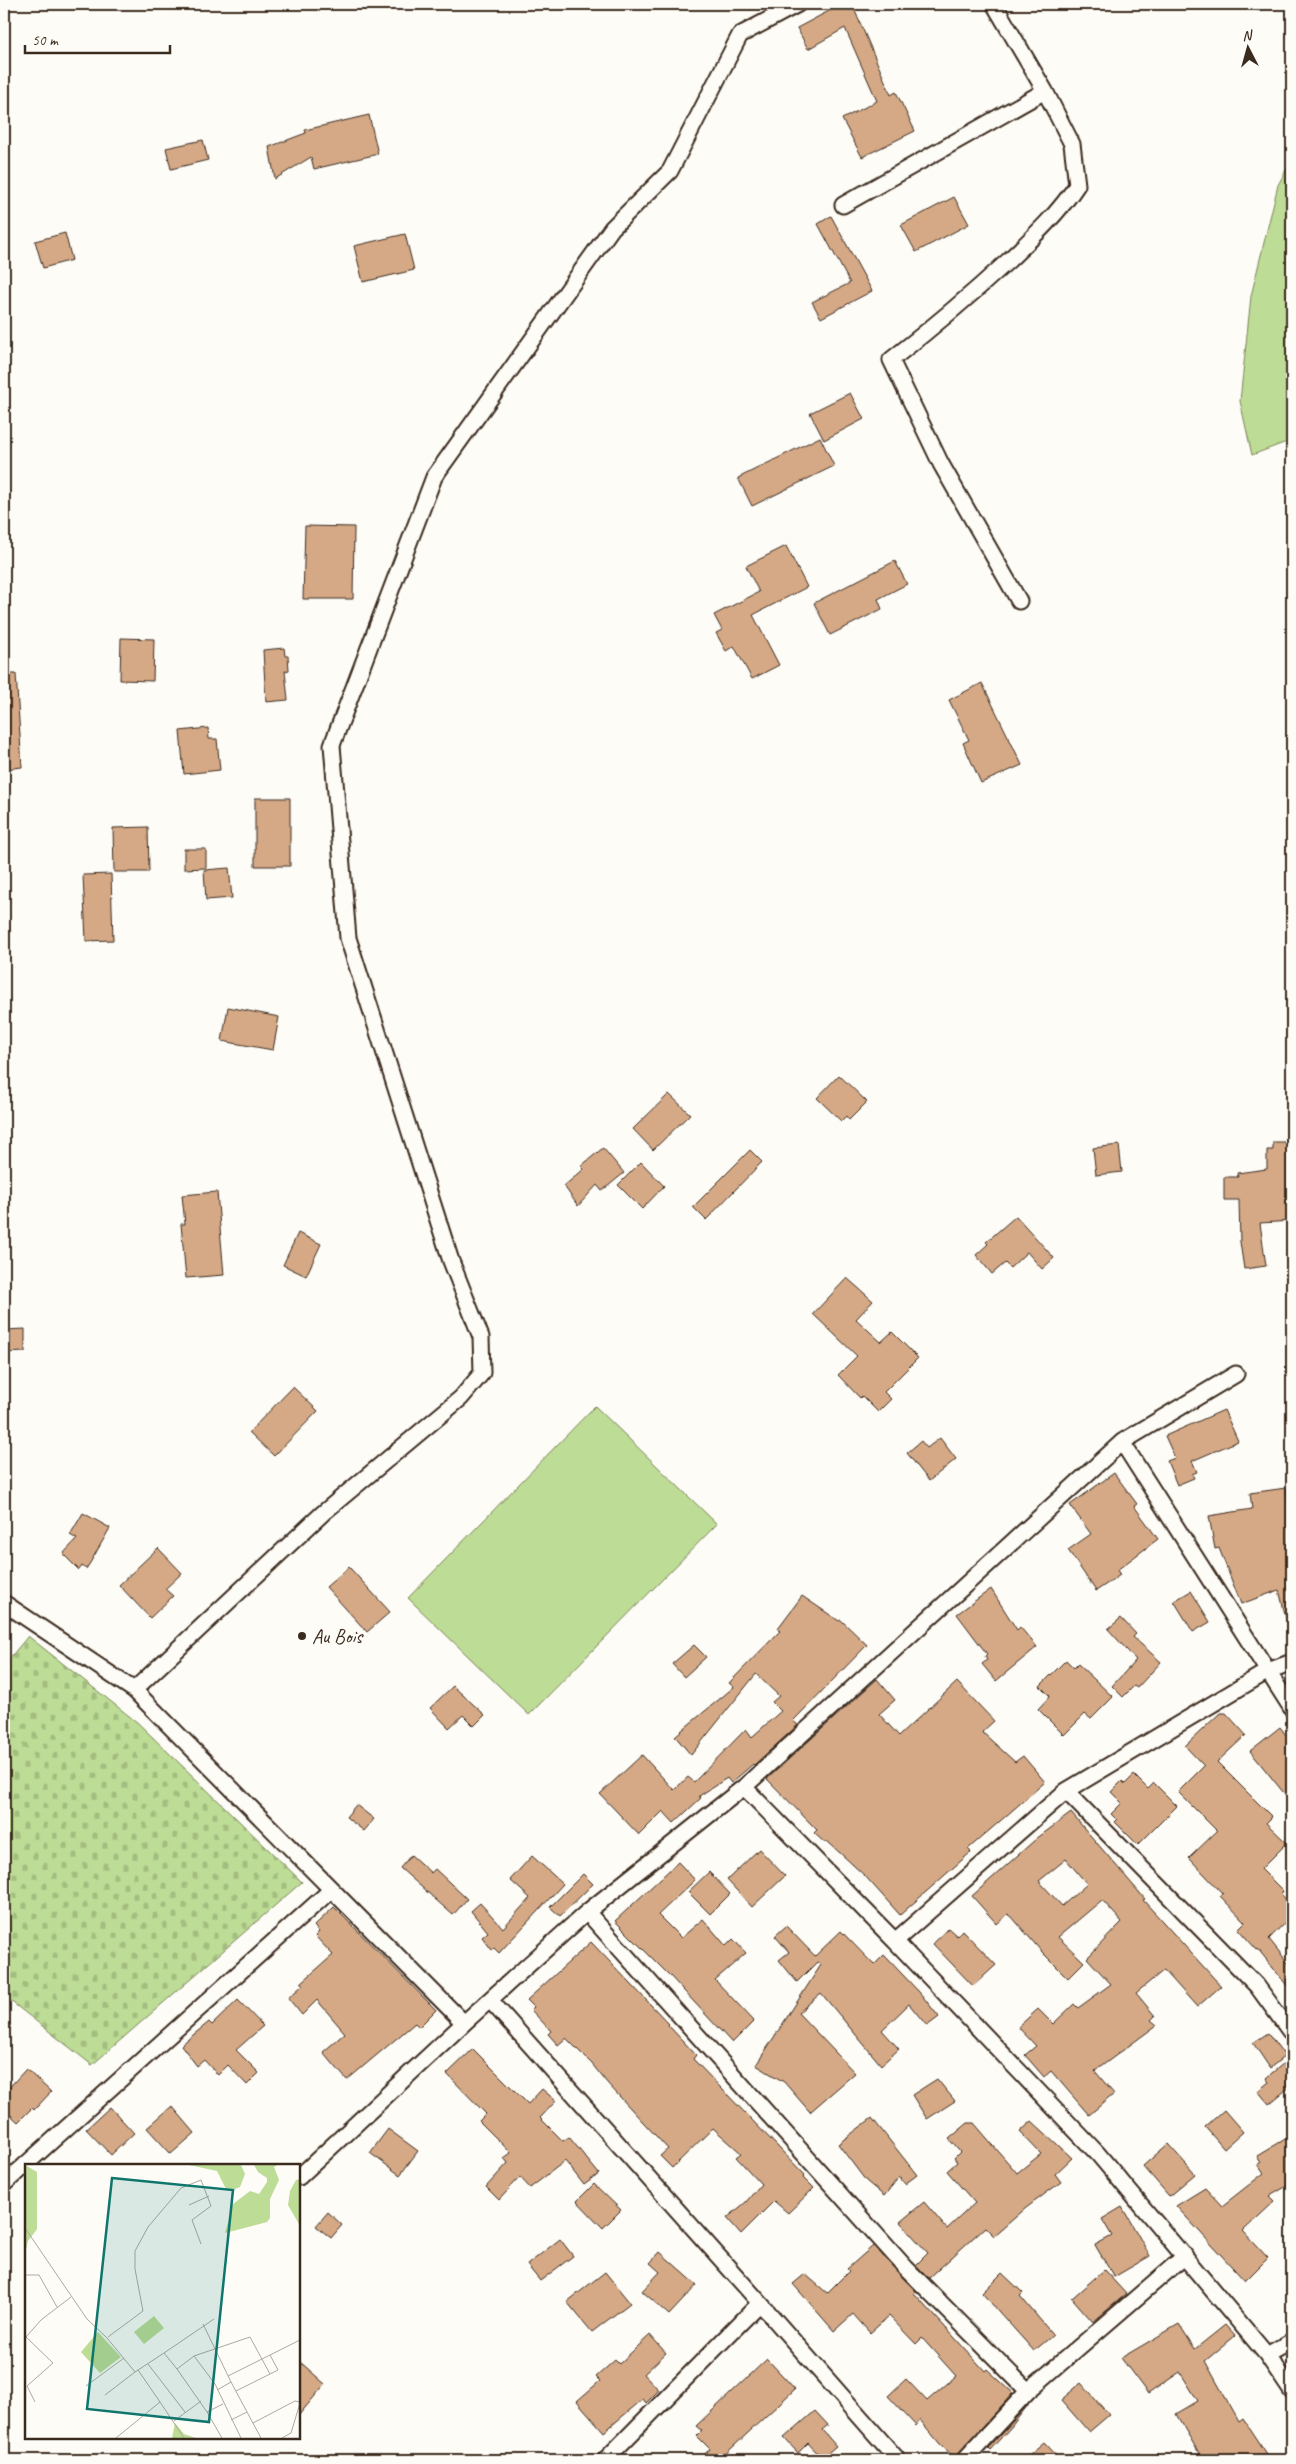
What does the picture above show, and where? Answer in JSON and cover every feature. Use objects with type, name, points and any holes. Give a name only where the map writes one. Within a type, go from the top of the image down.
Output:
[{"type":"street","points":[[134,1690],[323,1513],[461,1398],[482,1373],[481,1337],[451,1261],[348,938],[332,745],[434,477],[612,228],[670,171],[740,35],[798,4]]},
{"type":"street","points":[[994,4],[1045,91],[1072,144],[1078,185],[1061,210],[1016,253],[959,306],[891,360],[941,464],[1019,601]]},
{"type":"street","points":[[843,205],[1045,91]]},
{"type":"street","points":[[300,2176],[464,2023],[587,1912],[744,1787],[1122,1442],[1236,1374]]},
{"type":"street","points":[[1122,1442],[1292,1709]]},
{"type":"street","points":[[4,1603],[134,1690],[464,2023]]},
{"type":"street","points":[[895,1941],[1066,1791],[1268,1671],[1292,1662]]},
{"type":"street","points":[[744,1787],[895,1941],[1098,2154],[1267,2355],[1292,2392]]},
{"type":"street","points":[[1066,1791],[1257,1986],[1292,2034]]},
{"type":"street","points":[[26,2164],[331,1890]]},
{"type":"street","points":[[587,1912],[906,2268],[1028,2391]]},
{"type":"street","points":[[490,2000],[898,2460]]},
{"type":"street","points":[[4,2184],[25,2165]]},
{"type":"street","points":[[964,2460],[1028,2391],[1185,2256]]},
{"type":"street","points":[[605,2460],[760,2303]]},
{"type":"street","points":[[1267,2355],[1292,2341]]},
{"type":"green space","points":[[1241,4],[1273,4],[1259,11]]},
{"type":"green space","points":[[1292,159],[1292,440],[1252,455],[1240,401],[1251,296],[1278,185]]},
{"type":"green space","points":[[595,1406],[717,1524],[529,1715],[408,1598]]},
{"type":"green space","points":[[28,1636],[138,1723],[302,1882],[92,2065],[4,1996],[4,1665]]},
{"type":"building","points":[[842,4],[852,4],[891,95],[896,92],[915,131],[862,157],[842,119],[877,101],[845,28],[808,49],[797,28]]},
{"type":"building","points":[[369,115],[378,154],[314,169],[311,157],[275,179],[269,147],[306,133],[305,130]]},
{"type":"building","points":[[203,140],[208,160],[171,169],[166,148]]},
{"type":"building","points":[[954,197],[969,224],[916,252],[901,225]]},
{"type":"building","points":[[831,216],[872,291],[821,318],[812,302],[850,283],[818,224]]},
{"type":"building","points":[[65,233],[72,260],[43,268],[35,241]]},
{"type":"building","points":[[405,234],[414,270],[363,282],[354,246]]},
{"type":"building","points":[[850,393],[864,419],[824,440],[810,413]]},
{"type":"building","points":[[820,437],[834,466],[752,506],[738,478]]},
{"type":"building","points":[[305,526],[354,527],[353,599],[303,599]]},
{"type":"building","points":[[786,546],[807,587],[753,615],[779,665],[752,679],[734,646],[726,651],[716,633],[722,630],[714,615],[759,592],[746,566]]},
{"type":"building","points":[[895,561],[907,584],[878,599],[882,609],[830,635],[814,603]]},
{"type":"building","points":[[121,638],[154,639],[153,681],[120,680]]},
{"type":"building","points":[[284,648],[285,656],[288,656],[289,670],[285,671],[288,700],[266,702],[263,650]]},
{"type":"building","points":[[4,674],[16,674],[22,767],[4,769]]},
{"type":"building","points":[[982,683],[1022,765],[981,783],[963,743],[969,740],[949,700]]},
{"type":"building","points":[[208,728],[209,739],[217,739],[220,770],[184,774],[180,731]]},
{"type":"building","points":[[255,798],[290,798],[290,866],[255,866]]},
{"type":"building","points":[[148,827],[149,872],[114,872],[113,828]]},
{"type":"building","points":[[184,849],[206,849],[206,868],[184,869]]},
{"type":"building","points":[[229,868],[232,898],[206,900],[204,870]]},
{"type":"building","points":[[111,874],[113,940],[86,941],[83,875]]},
{"type":"building","points":[[228,1007],[279,1017],[273,1050],[222,1041]]},
{"type":"building","points":[[839,1075],[867,1102],[849,1120],[846,1116],[841,1121],[817,1098]]},
{"type":"building","points":[[669,1094],[690,1114],[653,1150],[633,1129]]},
{"type":"building","points":[[1273,1142],[1292,1142],[1292,1221],[1260,1223],[1266,1266],[1244,1269],[1240,1242],[1239,1200],[1224,1200],[1224,1177],[1238,1177],[1237,1173],[1267,1169],[1267,1150],[1273,1150]]},
{"type":"building","points":[[1119,1145],[1122,1172],[1096,1175],[1093,1148]]},
{"type":"building","points":[[603,1148],[624,1173],[602,1191],[597,1185],[578,1206],[564,1186],[584,1169],[581,1166]]},
{"type":"building","points":[[750,1150],[762,1162],[706,1220],[693,1207]]},
{"type":"building","points":[[641,1162],[664,1186],[642,1209],[618,1185]]},
{"type":"building","points":[[217,1192],[224,1275],[186,1278],[181,1224],[185,1224],[182,1195]]},
{"type":"building","points":[[1016,1216],[1054,1258],[1042,1269],[1027,1252],[1010,1268],[1005,1263],[992,1274],[976,1255],[988,1244],[986,1242]]},
{"type":"building","points":[[298,1233],[321,1244],[306,1276],[283,1265]]},
{"type":"building","points":[[847,1278],[873,1301],[856,1319],[881,1342],[892,1332],[918,1358],[884,1392],[891,1399],[878,1412],[862,1396],[860,1398],[838,1375],[857,1356],[813,1314]]},
{"type":"building","points":[[25,1329],[25,1352],[4,1353],[4,1330]]},
{"type":"building","points":[[293,1387],[318,1411],[274,1456],[249,1432]]},
{"type":"building","points":[[1224,1410],[1238,1441],[1192,1461],[1197,1472],[1192,1474],[1194,1478],[1177,1485],[1167,1461],[1175,1458],[1165,1436]]},
{"type":"building","points":[[940,1438],[956,1459],[929,1481],[907,1453],[921,1441],[927,1448]]},
{"type":"building","points":[[1114,1473],[1137,1504],[1134,1506],[1158,1539],[1117,1570],[1120,1575],[1096,1591],[1068,1550],[1091,1534],[1070,1505]]},
{"type":"building","points":[[1286,1488],[1292,1534],[1292,1621],[1287,1622],[1279,1590],[1241,1604],[1219,1548],[1215,1549],[1209,1516],[1252,1509],[1250,1493]]},
{"type":"building","points":[[83,1513],[110,1528],[86,1569],[82,1566],[79,1570],[63,1554],[77,1539],[70,1535]]},
{"type":"building","points":[[158,1548],[182,1573],[165,1589],[173,1596],[150,1618],[119,1585]]},
{"type":"building","points":[[349,1567],[390,1612],[367,1632],[326,1587]]},
{"type":"building","points":[[991,1589],[1017,1630],[1020,1627],[1037,1647],[996,1681],[982,1664],[987,1660],[985,1656],[987,1654],[957,1614]]},
{"type":"building","points":[[1191,1591],[1210,1622],[1193,1632],[1174,1601]]},
{"type":"building","points":[[802,1596],[839,1621],[841,1620],[867,1645],[793,1721],[798,1725],[754,1765],[731,1783],[727,1778],[699,1796],[701,1798],[674,1823],[663,1811],[639,1835],[600,1794],[642,1755],[674,1790],[688,1777],[694,1782],[746,1729],[752,1737],[781,1711],[772,1702],[779,1696],[756,1674],[691,1755],[675,1736],[734,1687],[729,1683],[780,1631],[778,1628]]},
{"type":"building","points":[[1121,1618],[1136,1634],[1133,1637],[1161,1662],[1137,1688],[1134,1686],[1123,1697],[1112,1686],[1136,1660],[1108,1629]]},
{"type":"building","points":[[694,1645],[706,1657],[684,1677],[672,1664]]},
{"type":"building","points":[[1066,1660],[1074,1668],[1078,1664],[1113,1697],[1091,1719],[1085,1714],[1064,1735],[1038,1709],[1050,1696],[1040,1686]]},
{"type":"building","points":[[877,1679],[895,1700],[879,1714],[899,1736],[957,1682],[994,1721],[982,1732],[1015,1762],[1023,1756],[1045,1782],[968,1849],[971,1852],[900,1915],[865,1876],[827,1841],[825,1843],[814,1833],[817,1830],[767,1779]]},
{"type":"building","points":[[453,1686],[485,1715],[474,1726],[463,1715],[449,1728],[430,1708]]},
{"type":"building","points":[[1220,1713],[1226,1713],[1246,1735],[1217,1762],[1272,1817],[1266,1823],[1287,1843],[1261,1869],[1283,1891],[1281,1894],[1292,1906],[1292,1915],[1269,1939],[1292,1968],[1292,1992],[1258,1949],[1238,1929],[1245,1922],[1220,1896],[1223,1894],[1189,1858],[1217,1831],[1178,1792],[1204,1766],[1185,1746]]},
{"type":"building","points":[[1280,1727],[1292,1743],[1292,1803],[1250,1751]]},
{"type":"building","points":[[1134,1775],[1148,1789],[1154,1783],[1177,1806],[1138,1845],[1115,1822],[1117,1820],[1111,1814],[1122,1803],[1111,1792],[1122,1781],[1125,1784]]},
{"type":"building","points":[[356,1805],[374,1819],[364,1831],[346,1817]]},
{"type":"building","points":[[1071,1813],[1145,1899],[1143,1900],[1221,1986],[1197,2007],[1164,1970],[1136,1993],[1155,2016],[1151,2020],[1157,2025],[1095,2071],[1114,2094],[1089,2115],[1051,2071],[1044,2077],[1025,2055],[1036,2046],[1018,2027],[1038,2009],[1053,2024],[1074,2004],[1078,2008],[1111,1984],[1087,1958],[1122,1922],[1102,1900],[1058,1937],[1084,1962],[1068,1978],[1041,1951],[1012,1917],[1008,1914],[997,1924],[972,1896],[1036,1839]],"holes":[[[1066,1859],[1087,1884],[1062,1906],[1039,1881]]]},
{"type":"building","points":[[759,1849],[785,1876],[752,1907],[727,1880]]},
{"type":"building","points":[[411,1855],[431,1873],[435,1869],[467,1899],[453,1915],[400,1868]]},
{"type":"building","points":[[532,1856],[563,1884],[499,1953],[494,1948],[492,1950],[482,1937],[488,1932],[471,1911],[480,1903],[503,1928],[530,1898],[510,1880]]},
{"type":"building","points":[[678,1862],[695,1880],[658,1915],[681,1938],[703,1919],[726,1946],[733,1939],[746,1953],[715,1980],[754,2021],[732,2043],[671,1977],[615,1921]]},
{"type":"building","points":[[709,1872],[730,1894],[710,1914],[688,1892]]},
{"type":"building","points":[[583,1874],[593,1884],[560,1916],[550,1907]]},
{"type":"building","points":[[334,1907],[436,2010],[419,2027],[415,2023],[347,2080],[323,2052],[345,2033],[317,2000],[302,2015],[288,1998],[303,1985],[301,1983],[333,1955],[315,1936],[319,1932],[314,1926]]},
{"type":"building","points":[[786,1926],[815,1956],[841,1931],[874,1965],[884,1955],[920,1993],[939,2017],[927,2026],[909,2004],[882,2030],[899,2049],[881,2065],[821,1993],[798,2013],[855,2073],[810,2112],[784,2082],[756,2065],[821,1965],[817,1962],[797,1982],[779,1960],[789,1952],[775,1936]]},
{"type":"building","points":[[948,1928],[957,1936],[962,1930],[996,1965],[973,1986],[933,1944]]},
{"type":"building","points":[[591,1942],[669,2024],[696,2055],[693,2059],[805,2175],[803,2177],[814,2188],[788,2213],[774,2201],[741,2234],[727,2218],[746,2202],[761,2184],[736,2157],[741,2153],[713,2128],[672,2168],[660,2156],[668,2149],[592,2064],[566,2038],[558,2045],[548,2034],[551,2031],[531,2010],[534,2007],[527,2000]]},
{"type":"building","points":[[238,2000],[263,2026],[236,2050],[259,2073],[247,2085],[228,2065],[218,2075],[204,2060],[197,2066],[181,2045],[209,2022],[212,2025]]},
{"type":"building","points":[[1268,2033],[1285,2056],[1270,2068],[1253,2043]]},
{"type":"building","points":[[473,2049],[528,2104],[542,2089],[556,2101],[540,2118],[563,2141],[569,2137],[599,2174],[584,2185],[565,2161],[530,2188],[520,2177],[499,2200],[486,2187],[508,2163],[504,2158],[511,2153],[479,2121],[486,2114],[447,2074]]},
{"type":"building","points":[[1284,2063],[1292,2073],[1292,2085],[1269,2104],[1258,2091],[1269,2082],[1266,2078]]},
{"type":"building","points":[[26,2069],[51,2092],[34,2110],[32,2108],[18,2122],[4,2109],[4,2093]]},
{"type":"building","points":[[937,2079],[955,2101],[927,2119],[912,2095]]},
{"type":"building","points":[[172,2106],[195,2133],[171,2154],[147,2128]]},
{"type":"building","points":[[110,2107],[134,2133],[111,2155],[86,2129]]},
{"type":"building","points":[[1224,2110],[1243,2132],[1224,2149],[1205,2127]]},
{"type":"building","points":[[872,2118],[917,2175],[905,2184],[899,2177],[884,2196],[866,2181],[838,2144]]},
{"type":"building","points":[[1032,2121],[1072,2158],[1055,2174],[1061,2182],[1026,2208],[994,2236],[985,2227],[929,2278],[916,2265],[928,2253],[900,2222],[924,2202],[947,2229],[975,2203],[947,2171],[957,2162],[954,2158],[960,2152],[949,2139],[968,2123],[974,2123],[1017,2173],[1041,2154],[1020,2132]]},
{"type":"building","points":[[388,2129],[418,2151],[400,2175],[370,2153]]},
{"type":"building","points":[[1292,2135],[1292,2183],[1270,2196],[1275,2201],[1243,2231],[1268,2258],[1245,2281],[1176,2206],[1205,2188],[1222,2206],[1264,2173],[1258,2164],[1261,2163],[1257,2156]]},
{"type":"building","points":[[1168,2144],[1195,2174],[1169,2196],[1143,2166]]},
{"type":"building","points":[[594,2184],[621,2210],[603,2228],[577,2201]]},
{"type":"building","points":[[1122,2207],[1150,2256],[1114,2277],[1095,2245],[1112,2236],[1102,2219]]},
{"type":"building","points":[[328,2212],[342,2225],[331,2238],[316,2226]]},
{"type":"building","points":[[560,2239],[573,2256],[540,2281],[527,2265]]},
{"type":"building","points":[[873,2246],[916,2291],[914,2293],[985,2371],[987,2369],[1013,2393],[955,2458],[940,2444],[920,2420],[916,2426],[888,2396],[906,2379],[927,2401],[956,2376],[922,2338],[916,2344],[889,2316],[870,2333],[853,2314],[834,2331],[793,2284],[805,2274],[827,2293],[849,2271],[847,2269]]},
{"type":"building","points":[[660,2252],[697,2285],[669,2315],[642,2291],[660,2272],[650,2263]]},
{"type":"building","points":[[1104,2270],[1126,2294],[1093,2322],[1072,2298]]},
{"type":"building","points":[[605,2272],[630,2303],[592,2332],[567,2302]]},
{"type":"building","points":[[1002,2273],[1023,2293],[1020,2296],[1053,2335],[1034,2351],[982,2293]]},
{"type":"building","points":[[1179,2324],[1195,2349],[1225,2325],[1235,2336],[1205,2361],[1239,2422],[1243,2419],[1270,2460],[1203,2460],[1176,2414],[1198,2401],[1180,2372],[1148,2394],[1121,2358]]},
{"type":"building","points":[[650,2335],[666,2353],[644,2374],[659,2390],[646,2403],[643,2399],[604,2432],[577,2401],[600,2381],[596,2377],[615,2360],[619,2364]]},
{"type":"building","points":[[767,2359],[795,2389],[719,2460],[698,2460],[710,2449],[697,2436],[702,2431],[696,2426]]},
{"type":"building","points":[[300,2362],[325,2384],[300,2414]]},
{"type":"building","points":[[1081,2383],[1109,2415],[1089,2432],[1061,2400]]},
{"type":"building","points":[[1028,2405],[1011,2427],[990,2450],[988,2448]]},
{"type":"building","points":[[815,2411],[828,2425],[822,2430],[836,2446],[822,2458],[808,2443],[798,2453],[784,2438]]},
{"type":"building","points":[[1044,2442],[1061,2460],[1023,2460]]},
{"type":"place","name":"Au Bois","points":[[302,1636]]}]
